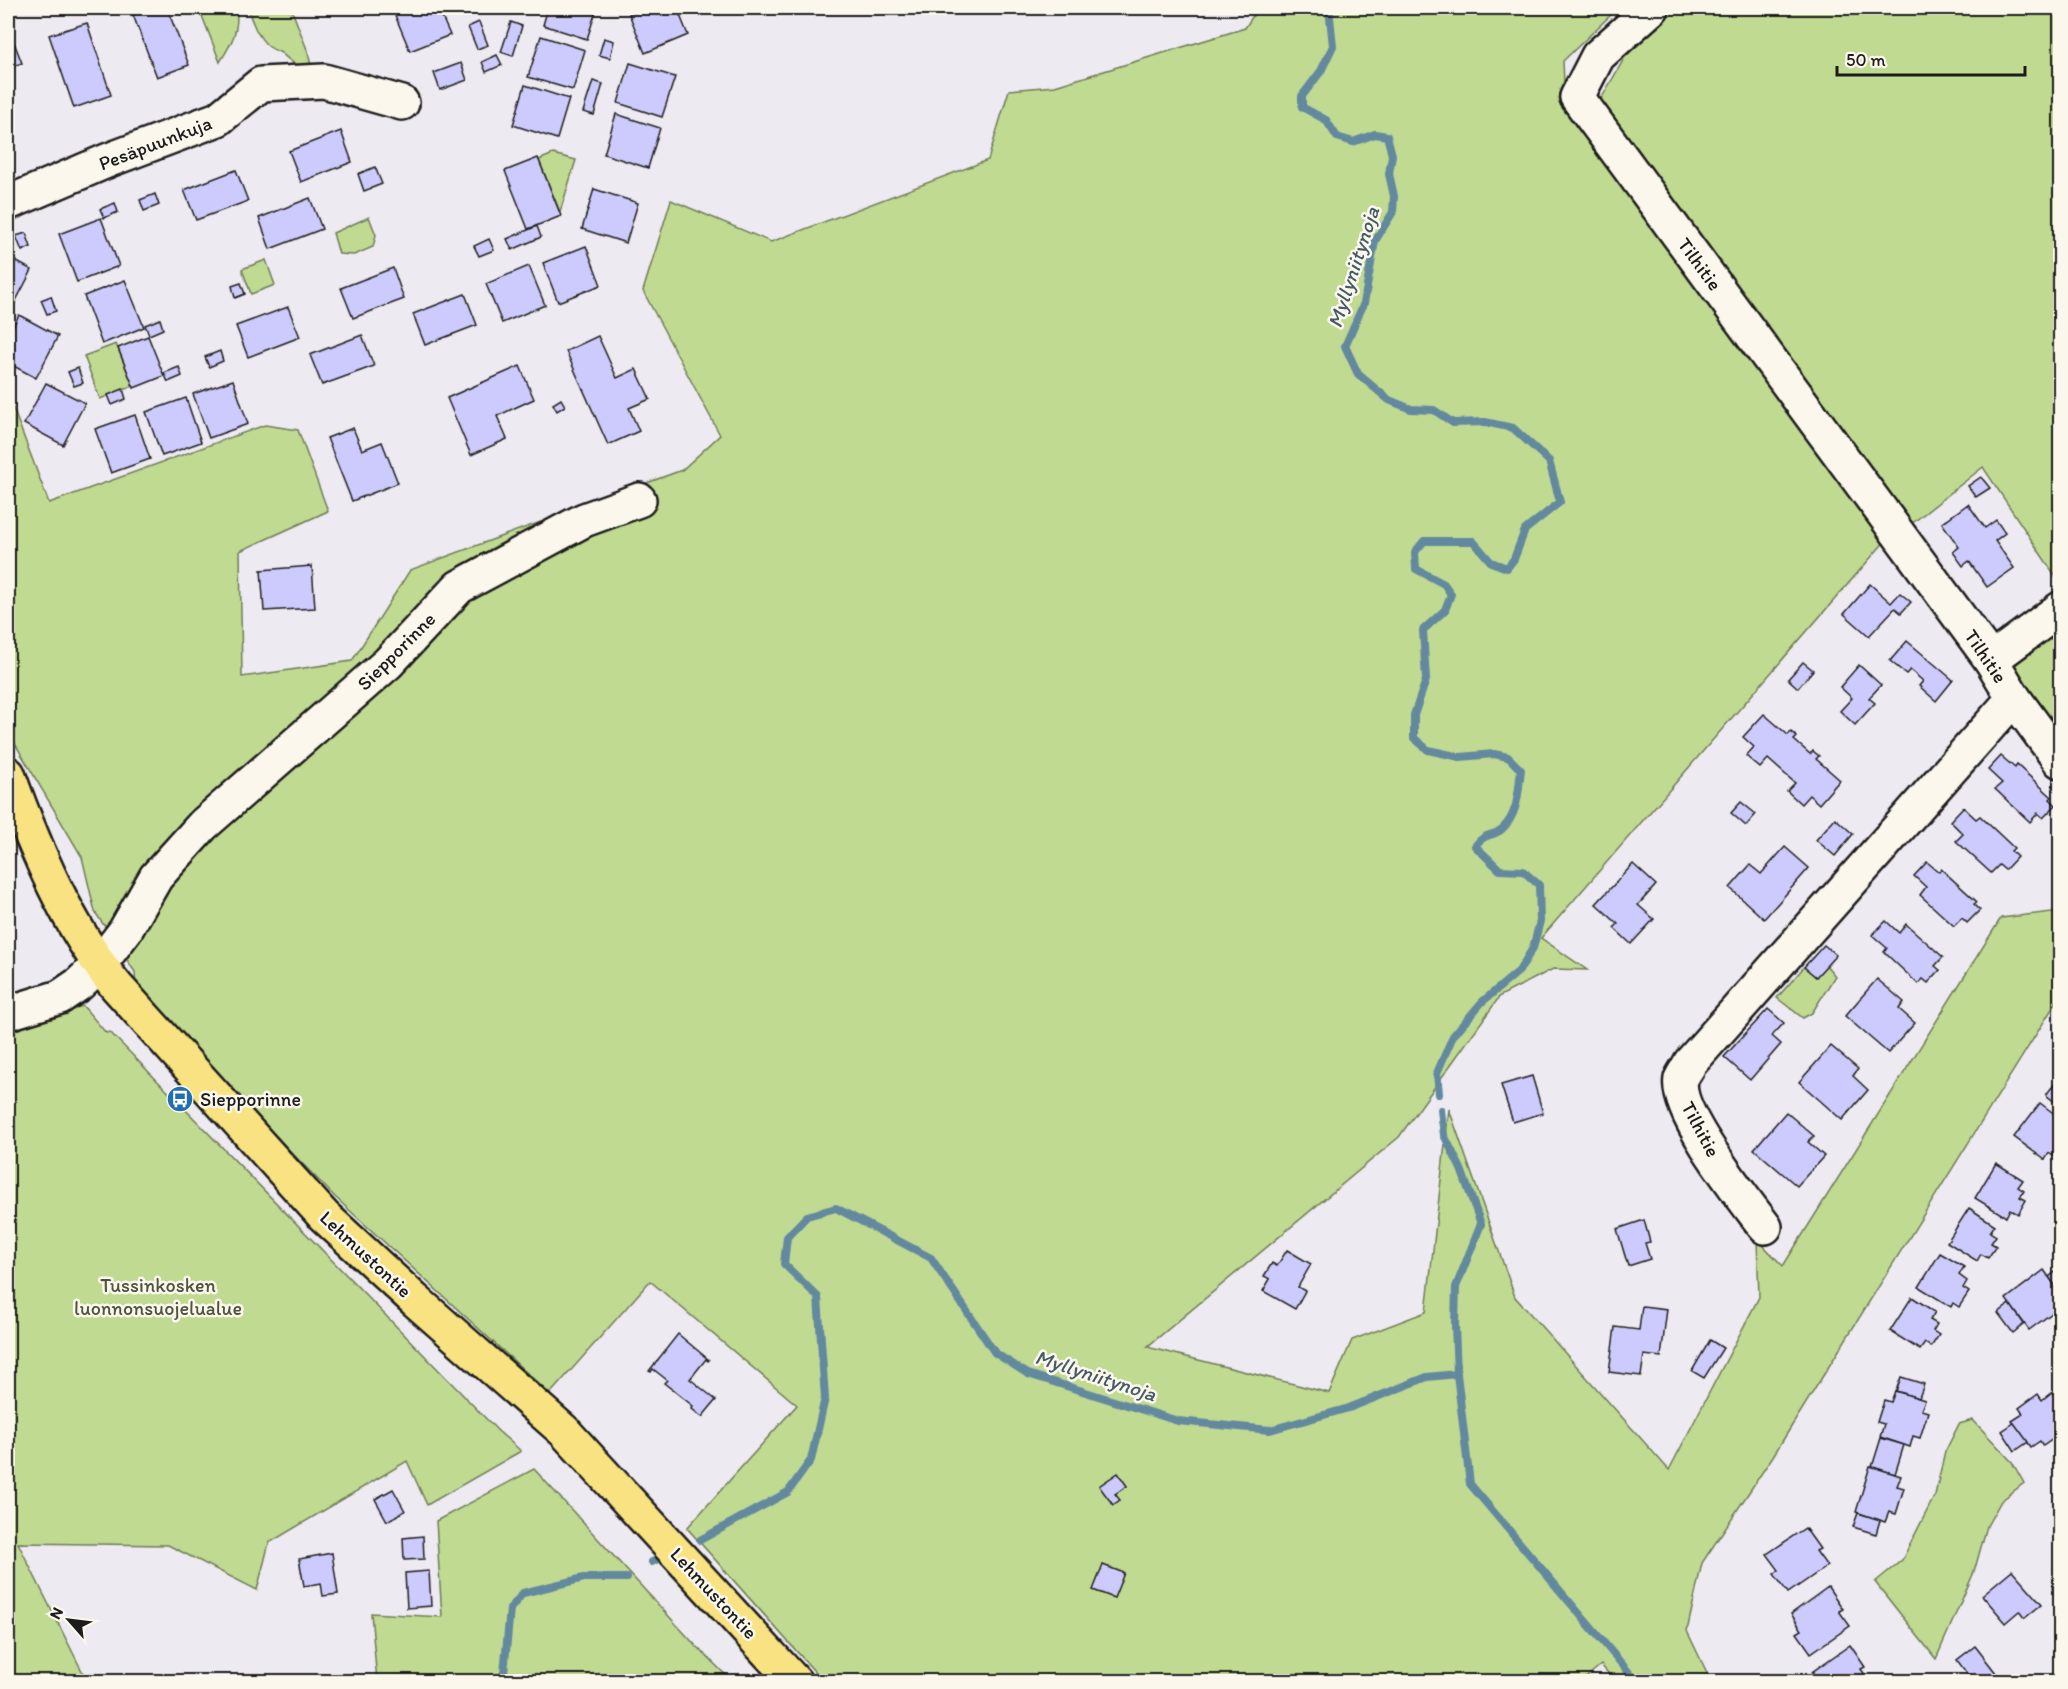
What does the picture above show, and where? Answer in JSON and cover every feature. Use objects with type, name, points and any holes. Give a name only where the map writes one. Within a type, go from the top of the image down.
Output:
[{"type":"main road","name":"Lehmustontie","points":[[8,774],[56,889],[99,965],[159,1035],[324,1216],[415,1300],[564,1431],[795,1682]]},
{"type":"street","name":"Tilhitie","points":[[1652,8],[1598,56],[1577,97],[1990,660],[2014,698],[1690,1063],[1681,1080],[1683,1098],[1707,1147],[1765,1227]]},
{"type":"street","name":"Pesäpuunkuja","points":[[8,203],[109,160],[218,119],[261,84],[324,81],[402,103]]},
{"type":"street","name":"Siepporinne","points":[[8,1013],[60,997],[79,984],[99,965],[125,931],[156,877],[203,825],[388,663],[459,587],[584,520],[639,500]]},
{"type":"street","points":[[1990,660],[2061,609]]},
{"type":"street","points":[[2014,698],[2061,761]]},
{"type":"green space","points":[[199,8],[236,8],[236,30],[220,62]]},
{"type":"green space","points":[[248,8],[291,8],[311,66],[298,65],[268,46],[255,29]]},
{"type":"green space","points":[[1258,8],[1618,8],[1563,61],[1565,104],[1887,539],[1541,938],[1587,970],[1553,969],[1500,996],[1399,1137],[1147,1347],[1329,1393],[1352,1340],[1426,1312],[1449,1109],[1515,1297],[1669,1470],[1759,1297],[1757,1239],[1783,1266],[2001,918],[2060,911],[2060,996],[1773,1456],[1702,1563],[1687,1631],[1711,1681],[1615,1681],[1601,1665],[1580,1682],[823,1681],[687,1528],[797,1405],[650,1281],[550,1394],[335,1197],[136,993],[135,972],[95,912],[82,857],[14,742],[8,724],[8,395],[49,503],[265,425],[298,430],[328,511],[240,551],[242,677],[352,661],[410,570],[682,470],[720,435],[643,291],[671,200],[771,242],[988,160],[1009,90],[1055,86],[1245,28]]},
{"type":"green space","points":[[1674,8],[2060,8],[2060,583],[1983,467],[1910,525],[1600,101],[1625,57]]},
{"type":"green space","points":[[553,154],[576,160],[560,212],[539,160]]},
{"type":"green space","points":[[369,217],[376,235],[373,247],[354,255],[339,254],[333,233]]},
{"type":"green space","points":[[266,260],[275,285],[251,294],[242,269]]},
{"type":"green space","points":[[116,344],[133,386],[100,399],[84,356]]},
{"type":"green space","points":[[2060,624],[2060,733],[2005,659]]},
{"type":"green space","points":[[1826,965],[1835,976],[1812,1013],[1803,1018],[1777,998],[1804,967],[1816,977]]},
{"type":"green space","name":"Tussinkosken luonnonsuojelualue","points":[[83,1006],[106,1033],[110,1032],[498,1431],[521,1451],[427,1505],[407,1461],[269,1543],[257,1590],[168,1545],[18,1543],[87,1681],[8,1682],[8,1029]]},
{"type":"green space","points":[[1973,1420],[2012,1462],[2024,1483],[2001,1501],[1987,1526],[1974,1572],[1936,1659],[1875,1582],[1902,1560],[1935,1495],[1945,1452],[1959,1424]]},
{"type":"green space","points":[[534,1469],[697,1647],[732,1681],[377,1681],[371,1613],[442,1617],[436,1521]]},
{"type":"building","points":[[153,8],[167,8],[189,65],[157,77],[133,15]]},
{"type":"building","points":[[392,8],[438,8],[450,35],[410,51]]},
{"type":"building","points":[[548,8],[597,8],[587,39],[543,25]]},
{"type":"building","points":[[645,8],[677,8],[688,35],[645,53],[629,14]]},
{"type":"building","points":[[479,22],[488,45],[477,49],[468,27]]},
{"type":"building","points":[[511,22],[522,26],[513,56],[501,52]]},
{"type":"building","points":[[87,23],[111,95],[74,108],[49,35]]},
{"type":"building","points":[[8,27],[22,63],[8,68]]},
{"type":"building","points":[[541,36],[585,50],[573,90],[528,77]]},
{"type":"building","points":[[604,38],[614,41],[610,58],[599,55]]},
{"type":"building","points":[[497,55],[502,65],[486,72],[482,62]]},
{"type":"building","points":[[461,63],[467,80],[440,90],[434,73]]},
{"type":"building","points":[[630,63],[675,77],[662,117],[618,103]]},
{"type":"building","points":[[593,81],[603,84],[594,115],[583,112]]},
{"type":"building","points":[[525,85],[569,99],[557,139],[513,125]]},
{"type":"building","points":[[616,114],[660,128],[648,168],[604,154]]},
{"type":"building","points":[[341,131],[352,162],[301,182],[289,151]]},
{"type":"building","points":[[538,158],[561,216],[528,229],[505,171]]},
{"type":"building","points":[[375,167],[382,184],[364,191],[358,174]]},
{"type":"building","points":[[236,170],[248,201],[196,220],[184,190]]},
{"type":"building","points":[[594,189],[638,203],[626,243],[582,229]]},
{"type":"building","points":[[155,194],[159,205],[144,211],[140,200]]},
{"type":"building","points":[[310,198],[322,229],[270,249],[259,218]]},
{"type":"building","points":[[115,203],[118,212],[104,218],[100,209]]},
{"type":"building","points":[[101,218],[119,266],[77,282],[59,234]]},
{"type":"building","points":[[537,226],[541,237],[512,250],[507,239]]},
{"type":"building","points":[[26,233],[31,247],[22,251],[16,236]]},
{"type":"building","points":[[489,239],[494,250],[479,256],[474,246]]},
{"type":"building","points":[[586,246],[601,285],[558,302],[543,263]]},
{"type":"building","points":[[8,257],[32,270],[10,312],[8,310]]},
{"type":"building","points":[[529,266],[545,305],[502,323],[486,284]]},
{"type":"building","points":[[393,268],[404,299],[353,318],[341,288]]},
{"type":"building","points":[[125,280],[144,327],[102,344],[84,296]]},
{"type":"building","points":[[241,283],[245,294],[235,298],[232,286]]},
{"type":"building","points":[[465,294],[477,325],[425,345],[413,314]]},
{"type":"building","points":[[51,296],[56,311],[47,314],[41,300]]},
{"type":"building","points":[[288,307],[300,337],[248,357],[236,326]]},
{"type":"building","points":[[19,315],[58,336],[36,378],[8,363],[8,336]]},
{"type":"building","points":[[160,319],[163,329],[149,335],[145,325]]},
{"type":"building","points":[[362,335],[374,366],[322,385],[310,355]]},
{"type":"building","points":[[148,336],[164,376],[134,388],[118,348]]},
{"type":"building","points":[[598,336],[617,378],[636,369],[650,399],[629,408],[639,431],[608,445],[566,351]]},
{"type":"building","points":[[220,351],[223,361],[209,367],[205,357]]},
{"type":"building","points":[[520,366],[534,399],[497,416],[507,439],[471,455],[447,398]]},
{"type":"building","points":[[179,367],[182,376],[168,382],[164,373]]},
{"type":"building","points":[[78,368],[83,383],[74,386],[68,372]]},
{"type":"building","points":[[233,380],[248,424],[209,438],[193,394]]},
{"type":"building","points":[[46,383],[85,403],[63,445],[24,424]]},
{"type":"building","points":[[123,389],[126,399],[112,405],[108,395]]},
{"type":"building","points":[[186,398],[201,442],[162,456],[146,412]]},
{"type":"building","points":[[561,399],[565,406],[557,411],[553,404]]},
{"type":"building","points":[[135,415],[150,459],[111,473],[95,429]]},
{"type":"building","points":[[353,428],[362,450],[382,442],[398,483],[352,501],[327,438]]},
{"type":"building","points":[[1981,477],[1990,488],[1976,497],[1968,486]]},
{"type":"building","points":[[1968,504],[1985,528],[1996,520],[2005,533],[1995,541],[2014,568],[1987,587],[1969,561],[1963,566],[1953,552],[1959,547],[1942,523]]},
{"type":"building","points":[[312,566],[315,608],[264,611],[261,570]]},
{"type":"building","points":[[1870,584],[1891,603],[1900,593],[1911,602],[1901,613],[1895,608],[1869,636],[1844,614]]},
{"type":"building","points":[[1907,641],[1953,680],[1936,701],[1919,686],[1923,681],[1910,670],[1906,674],[1890,661]]},
{"type":"building","points":[[1803,662],[1813,670],[1798,688],[1788,679]]},
{"type":"building","points":[[1859,665],[1881,685],[1869,698],[1875,703],[1855,725],[1840,711],[1852,698],[1840,687]]},
{"type":"building","points":[[1764,714],[1788,735],[1791,732],[1797,737],[1794,740],[1810,754],[1813,751],[1819,756],[1816,759],[1840,780],[1819,804],[1809,795],[1801,804],[1787,791],[1795,783],[1768,759],[1760,768],[1746,756],[1754,747],[1743,737]]},
{"type":"building","points":[[2001,756],[2015,768],[2017,765],[2052,797],[2050,799],[2056,805],[2043,818],[2038,813],[2030,822],[1995,789],[2002,783],[1988,770]]},
{"type":"building","points":[[1741,802],[1756,814],[1746,826],[1731,813]]},
{"type":"building","points":[[1963,807],[1976,819],[1980,816],[2014,848],[2011,851],[2017,857],[2005,870],[1999,865],[1991,873],[1956,841],[1963,834],[1950,821]]},
{"type":"building","points":[[1835,818],[1853,834],[1835,856],[1816,840]]},
{"type":"building","points":[[1785,847],[1809,868],[1764,919],[1730,888],[1750,865],[1761,874]]},
{"type":"building","points":[[1927,862],[1939,872],[1941,869],[1977,902],[1974,904],[1980,910],[1967,923],[1962,918],[1954,926],[1920,895],[1926,887],[1914,876]]},
{"type":"building","points":[[1633,864],[1656,885],[1638,905],[1654,919],[1631,944],[1614,928],[1618,924],[1596,904]]},
{"type":"building","points":[[1886,921],[1899,933],[1906,924],[1943,957],[1935,966],[1940,970],[1928,983],[1923,979],[1918,984],[1884,952],[1887,948],[1872,935]]},
{"type":"building","points":[[1824,945],[1836,955],[1816,977],[1804,967]]},
{"type":"building","points":[[1877,979],[1904,1002],[1899,1009],[1915,1023],[1888,1053],[1845,1016]]},
{"type":"building","points":[[1768,1009],[1784,1023],[1772,1036],[1781,1044],[1750,1080],[1724,1057]]},
{"type":"building","points":[[1831,1046],[1858,1069],[1853,1076],[1868,1090],[1842,1120],[1799,1082]]},
{"type":"building","points":[[1532,1076],[1543,1113],[1513,1122],[1501,1085]]},
{"type":"building","points":[[2060,1076],[2060,1106],[2046,1095]]},
{"type":"building","points":[[2040,1103],[2060,1118],[2060,1125],[2055,1133],[2060,1137],[2056,1145],[2060,1148],[2053,1156],[2049,1153],[2045,1160],[2014,1137]]},
{"type":"building","points":[[1786,1112],[1814,1136],[1808,1142],[1824,1156],[1797,1186],[1754,1149]]},
{"type":"building","points":[[1996,1163],[2023,1180],[2018,1187],[2024,1191],[2020,1197],[2026,1200],[2018,1214],[2010,1209],[2006,1217],[1975,1198]]},
{"type":"building","points":[[1969,1208],[1995,1225],[1990,1232],[1996,1236],[1991,1243],[1996,1246],[1988,1258],[1981,1254],[1977,1261],[1947,1242]]},
{"type":"building","points":[[1644,1220],[1650,1242],[1645,1243],[1650,1259],[1628,1266],[1617,1229]]},
{"type":"building","points":[[1287,1250],[1311,1264],[1298,1287],[1305,1291],[1295,1309],[1263,1291],[1270,1279],[1264,1276],[1272,1263],[1277,1266]]},
{"type":"building","points":[[1940,1253],[1964,1267],[1959,1275],[1967,1281],[1963,1288],[1969,1292],[1959,1307],[1953,1303],[1951,1307],[1919,1287]]},
{"type":"building","points":[[2060,1268],[2060,1293],[2049,1277]]},
{"type":"building","points":[[2044,1270],[2060,1293],[2060,1307],[2029,1330],[2006,1299]]},
{"type":"building","points":[[1912,1297],[1935,1312],[1930,1320],[1937,1324],[1933,1331],[1939,1335],[1931,1347],[1925,1343],[1920,1350],[1890,1331]]},
{"type":"building","points":[[2010,1304],[2024,1324],[2013,1333],[1998,1313]]},
{"type":"building","points":[[1642,1306],[1667,1309],[1661,1357],[1644,1355],[1641,1376],[1609,1372],[1615,1327],[1639,1330]]},
{"type":"building","points":[[678,1334],[709,1360],[706,1359],[690,1379],[716,1400],[702,1417],[692,1409],[693,1406],[664,1383],[667,1380],[653,1369],[649,1371]]},
{"type":"building","points":[[1710,1340],[1723,1348],[1704,1378],[1692,1371]]},
{"type":"building","points":[[1901,1377],[1924,1384],[1919,1398],[1896,1391]]},
{"type":"building","points":[[1895,1391],[1925,1400],[1921,1410],[1928,1412],[1920,1438],[1913,1436],[1910,1447],[1880,1437],[1884,1424],[1877,1422],[1884,1400],[1891,1402]]},
{"type":"building","points":[[2052,1392],[2060,1404],[2060,1434],[2043,1446],[2040,1441],[2031,1447],[2012,1421],[2023,1414],[2019,1408],[2038,1394],[2042,1400]]},
{"type":"building","points":[[2014,1423],[2028,1442],[2015,1451],[2002,1431]]},
{"type":"building","points":[[1881,1438],[1904,1445],[1895,1474],[1872,1467]]},
{"type":"building","points":[[1870,1466],[1901,1476],[1897,1486],[1904,1488],[1896,1514],[1889,1512],[1885,1522],[1856,1512]]},
{"type":"building","points":[[1118,1473],[1127,1486],[1115,1494],[1120,1500],[1113,1505],[1099,1486]]},
{"type":"building","points":[[393,1489],[405,1511],[387,1521],[375,1499]]},
{"type":"building","points":[[1858,1513],[1880,1520],[1876,1534],[1853,1527]]},
{"type":"building","points":[[1805,1528],[1820,1549],[1816,1551],[1827,1566],[1788,1593],[1774,1574],[1779,1570],[1767,1554]]},
{"type":"building","points":[[423,1536],[424,1559],[404,1560],[403,1538]]},
{"type":"building","points":[[332,1553],[338,1594],[323,1596],[321,1583],[304,1586],[299,1559]]},
{"type":"building","points":[[1103,1565],[1124,1573],[1114,1598],[1093,1590]]},
{"type":"building","points":[[2012,1570],[2042,1604],[2025,1618],[2020,1611],[2006,1623],[1982,1595]]},
{"type":"building","points":[[429,1571],[431,1606],[407,1608],[405,1573]]},
{"type":"building","points":[[1828,1587],[1843,1609],[1839,1611],[1850,1626],[1811,1653],[1797,1633],[1802,1630],[1791,1614]]},
{"type":"building","points":[[1850,1645],[1865,1667],[1861,1669],[1870,1682],[1819,1682],[1812,1672]]},
{"type":"building","points":[[1975,1646],[1996,1673],[1985,1682],[1973,1682],[1957,1660]]},
{"type":"waterway","name":"Myllyniitynoja","points":[[1329,8],[1333,46],[1321,71],[1302,96],[1302,107],[1326,120],[1337,137],[1353,142],[1375,134],[1387,136],[1392,155],[1389,174],[1394,196],[1393,212],[1375,241],[1364,303],[1345,346],[1358,374],[1389,400],[1411,409],[1434,410],[1453,423],[1485,422],[1513,428],[1549,461],[1560,502],[1525,530],[1514,559],[1507,568],[1491,562],[1473,541],[1424,541],[1415,552],[1416,569],[1444,584],[1451,594],[1445,610],[1423,630],[1426,680],[1414,715],[1414,738],[1428,750],[1460,757],[1494,754],[1508,757],[1521,770],[1517,801],[1508,823],[1502,829],[1482,838],[1475,846],[1500,870],[1523,871],[1539,885],[1540,921],[1533,948],[1519,971],[1482,1002],[1453,1036],[1437,1073],[1439,1094]]},
{"type":"waterway","points":[[1441,1110],[1444,1135],[1461,1169],[1481,1224],[1456,1287],[1457,1374],[1470,1484],[1637,1682]]},
{"type":"waterway","name":"Myllyniitynoja","points":[[700,1540],[788,1492],[811,1460],[825,1398],[818,1297],[784,1264],[787,1237],[807,1216],[836,1208],[931,1258],[995,1353],[1028,1374],[1178,1421],[1270,1430],[1349,1408],[1427,1377],[1457,1374]]},
{"type":"waterway","points":[[652,1562],[660,1558]]},
{"type":"waterway","name":"Myllyniitynoja","points":[[499,1682],[504,1673],[510,1609],[523,1593],[584,1578],[627,1578]]},
{"type":"place","name":"Siepporinne","points":[[180,1099]]}]
